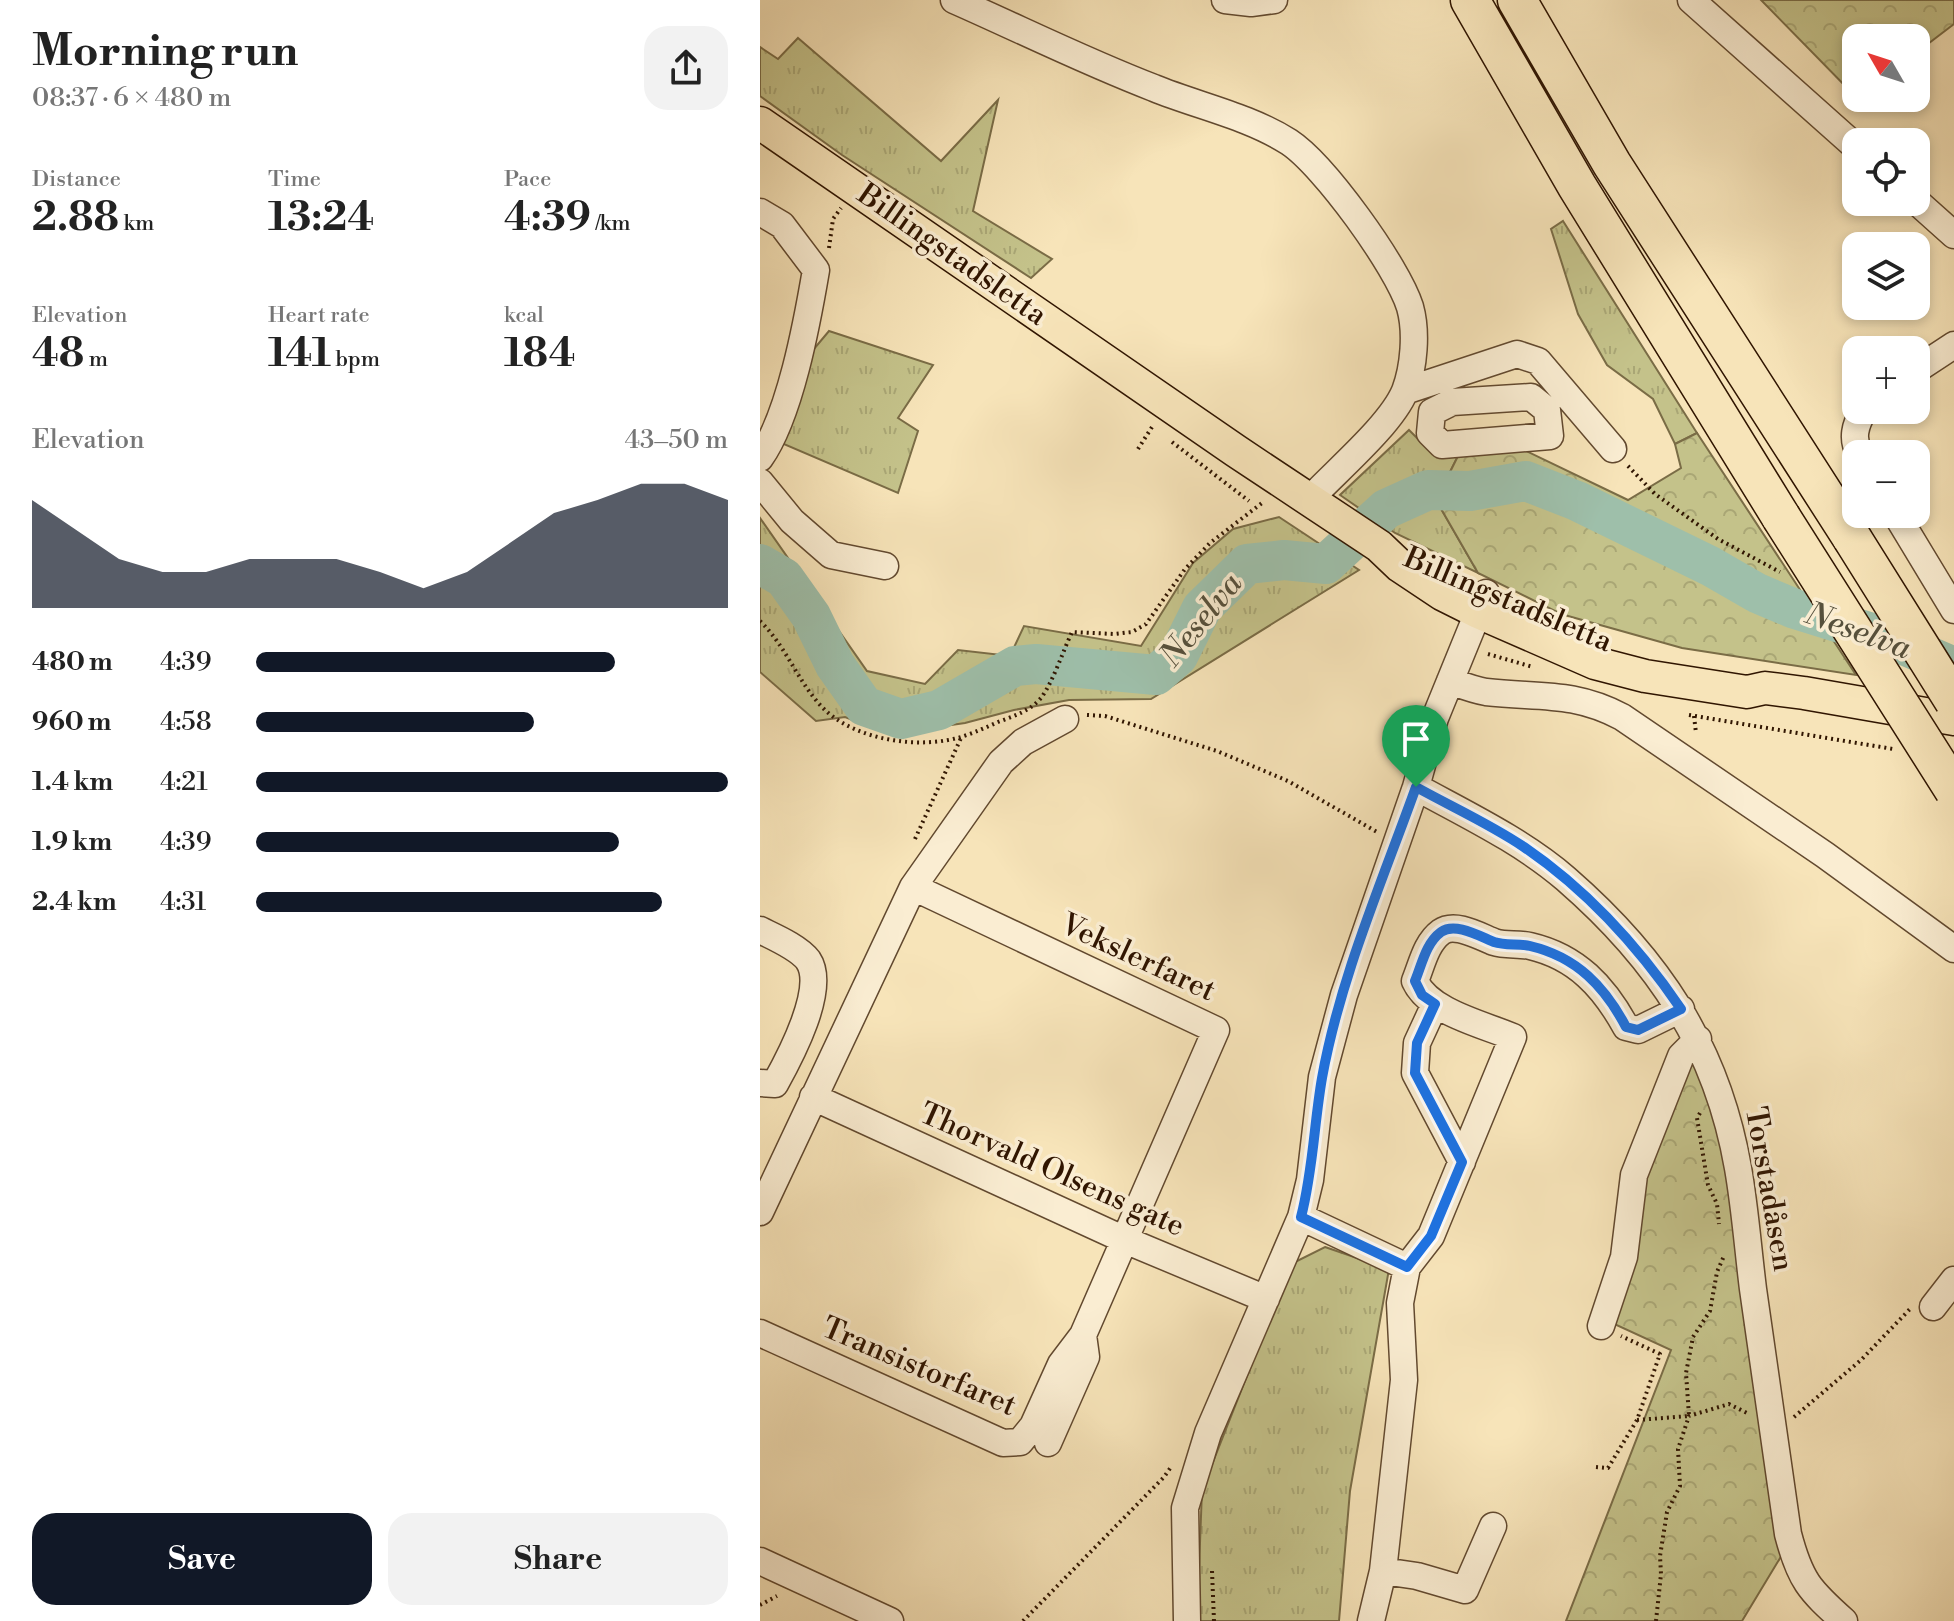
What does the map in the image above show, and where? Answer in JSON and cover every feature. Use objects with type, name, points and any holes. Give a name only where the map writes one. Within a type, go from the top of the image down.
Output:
[{"type":"highway","points":[[1470,0],[1577,186],[1954,790]]},
{"type":"highway","points":[[1517,0],[1612,164],[1954,701]]},
{"type":"main road","name":"Billingstadsletta","points":[[760,123],[1309,500],[1379,546],[1425,564],[1481,602],[1656,658],[1751,678],[1765,688],[1954,719]]},
{"type":"street","points":[[954,0],[1151,88],[1288,141],[1327,177],[1396,277],[1410,308],[1412,361],[1405,391],[1385,422],[1309,500]]},
{"type":"street","points":[[1225,0],[1251,3],[1274,0]]},
{"type":"street","points":[[1691,0],[1842,135]]},
{"type":"street","points":[[760,212],[782,225],[816,270],[786,401],[760,458]]},
{"type":"street","points":[[1930,214],[1954,235]]},
{"type":"street","points":[[1930,361],[1954,345]]},
{"type":"street","points":[[1405,391],[1517,354],[1538,361],[1585,420],[1613,449]]},
{"type":"street","points":[[1550,436],[1567,434],[1585,420]]},
{"type":"street","points":[[760,482],[792,521],[831,555],[885,566]]},
{"type":"street","points":[[1904,528],[1954,610]]},
{"type":"street","points":[[1187,1621],[1185,1508],[1208,1433],[1301,1217],[1310,1180],[1322,1077],[1344,995],[1416,787],[1435,718],[1481,602]]},
{"type":"street","name":"Billingstadsletta","points":[[1450,681],[1483,692],[1571,697],[1598,704],[1622,717],[1825,855],[1954,949]]},
{"type":"street","points":[[760,1212],[769,1170],[813,1097],[913,887],[1001,762],[1023,742],[1065,719]]},
{"type":"street","name":"Torstadåsen","points":[[1416,787],[1522,846],[1565,878],[1629,939],[1654,969],[1698,1039],[1718,1086],[1738,1168],[1788,1534],[1797,1569],[1817,1597],[1844,1621]]},
{"type":"street","name":"Vekslerfaret","points":[[913,887],[1216,1030],[1125,1240]]},
{"type":"street","points":[[1371,1621],[1383,1571],[1404,1380],[1400,1303],[1407,1267],[1431,1236],[1513,1037],[1435,1004],[1422,995],[1415,981],[1429,944],[1443,931],[1453,928],[1503,945],[1528,945],[1559,956],[1590,976],[1610,997],[1626,1027],[1638,1030],[1681,1009]]},
{"type":"street","points":[[760,930],[807,959],[814,976],[811,1003],[785,1067],[775,1084],[760,1083]]},
{"type":"street","points":[[1435,1004],[1417,1043],[1415,1073],[1462,1162]]},
{"type":"street","points":[[1601,1326],[1624,1257],[1634,1175],[1681,1056],[1698,1039]]},
{"type":"street","name":"Thorvald Olsens gate","points":[[813,1097],[1125,1240],[1266,1299]]},
{"type":"street","points":[[1301,1217],[1407,1267]]},
{"type":"street","name":"Transistorfaret","points":[[760,1333],[1003,1443],[1020,1442],[1033,1426],[1061,1364],[1083,1335],[1125,1240]]},
{"type":"street","points":[[1923,1306],[1954,1280]]},
{"type":"street","points":[[1048,1443],[1086,1357],[1083,1335]]},
{"type":"street","points":[[1383,1571],[1417,1576],[1465,1590],[1493,1526]]},
{"type":"street","points":[[760,1561],[890,1621]]},
{"type":"path","points":[[827,254],[833,219],[844,203]]},
{"type":"path","points":[[1138,449],[1152,427],[1249,501]]},
{"type":"path","points":[[1613,449],[1655,494],[1718,539],[1774,570]]},
{"type":"path","points":[[760,621],[783,647],[825,710],[862,733],[888,740],[918,742],[962,737],[1028,710],[1042,697],[1072,632],[1114,634],[1132,632],[1146,624],[1185,569],[1210,543],[1262,503]]},
{"type":"path","points":[[1065,719],[1081,715],[1105,716],[1217,751],[1288,781],[1384,836]]},
{"type":"path","points":[[1696,733],[1692,715],[1897,749]]},
{"type":"path","points":[[1718,1086],[1697,1118],[1708,1185],[1717,1204],[1721,1232]]},
{"type":"path","points":[[1656,1621],[1660,1556],[1667,1512],[1680,1486],[1678,1449],[1689,1416],[1686,1373],[1693,1337],[1710,1311],[1717,1272],[1725,1260],[1723,1246]]},
{"type":"path","points":[[1637,1420],[1689,1416],[1729,1404],[1773,1427],[1788,1422],[1923,1306]]},
{"type":"path","points":[[1596,1467],[1608,1468],[1637,1420],[1660,1354],[1601,1326]]},
{"type":"path","points":[[1023,1621],[1164,1477],[1176,1459]]},
{"type":"green space","points":[[1761,0],[1954,0],[1954,24],[1930,42],[1930,24],[1842,24],[1842,83]]},
{"type":"green space","points":[[798,38],[941,161],[998,100],[973,211],[1052,259],[1031,278],[842,155],[760,96],[760,47],[778,59]]},
{"type":"green space","points":[[1563,221],[1697,433],[1675,444],[1653,399],[1607,365],[1578,314],[1551,229]]},
{"type":"green space","points":[[829,331],[933,365],[898,418],[918,431],[898,493],[779,442],[808,356]]},
{"type":"green space","points":[[1409,430],[1431,452],[1458,456],[1436,500],[1478,573],[1395,533],[1340,495]]},
{"type":"green space","points":[[1697,433],[1856,675],[1682,648],[1561,614],[1478,573],[1436,500],[1458,456],[1524,450],[1628,500],[1681,468],[1675,444]]},
{"type":"green space","points":[[1279,517],[1359,570],[1151,699],[1069,700],[965,723],[889,734],[845,717],[816,721],[760,672],[760,518],[867,671],[925,684],[958,650],[1010,656],[1024,626],[1141,646],[1193,563],[1233,529]]},
{"type":"green space","points":[[1693,1034],[1733,1184],[1791,1540],[1742,1621],[1566,1621],[1671,1350],[1599,1317]]},
{"type":"green space","points":[[1325,1247],[1389,1269],[1350,1491],[1339,1621],[1197,1621],[1202,1490],[1291,1264]]},
{"type":"waterway","name":"Neselva","points":[[760,564],[784,578],[811,616],[835,665],[864,706],[901,719],[939,710],[1015,666],[1036,664],[1156,675],[1178,656],[1202,608],[1247,564],[1284,560],[1326,564],[1386,509],[1428,490],[1470,491],[1526,481],[1577,501],[1710,566],[1757,593],[1795,609],[1885,637],[1945,663]]},
{"type":"route","points":[[1416,787],[1522,846],[1565,878],[1629,939],[1681,1009],[1638,1030],[1626,1027],[1610,997],[1590,976],[1559,956],[1528,945],[1503,945],[1453,928],[1443,931],[1429,944],[1415,981],[1422,995],[1435,1004],[1417,1043],[1415,1073],[1462,1162],[1431,1236],[1407,1267],[1301,1217],[1310,1180],[1322,1077],[1344,995],[1416,787]]}]
